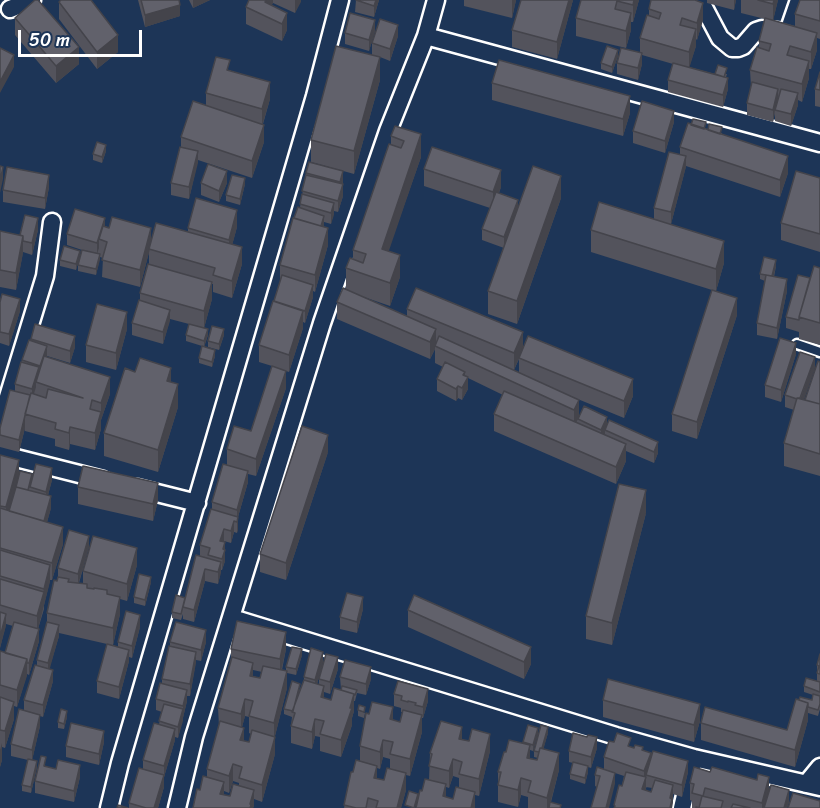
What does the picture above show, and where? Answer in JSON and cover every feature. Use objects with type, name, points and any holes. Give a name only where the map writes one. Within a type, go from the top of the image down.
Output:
[{"type":"street","points":[[10,9],[32,0]]},
{"type":"street","points":[[109,808],[120,763],[315,96],[340,0]]},
{"type":"street","points":[[177,808],[194,737],[322,323],[388,131],[426,36],[436,0]]},
{"type":"street","points":[[700,0],[720,38],[732,48],[744,46],[756,31],[762,29],[783,32],[789,29],[799,0]]},
{"type":"street","points":[[426,36],[820,142]]},
{"type":"street","points":[[0,423],[45,276],[52,222]]},
{"type":"street","points":[[0,454],[197,503]]},
{"type":"street","points":[[232,618],[614,742],[813,785],[820,767]]},
{"type":"street","points":[[682,808],[694,758]]},
{"type":"lane","points":[[797,344],[820,352]]},
{"type":"building","points":[[35,0],[38,0],[79,47],[56,66],[15,18]]},
{"type":"building","points":[[61,0],[91,0],[118,35],[97,52],[59,2]]},
{"type":"building","points":[[141,0],[179,0],[180,5],[145,15]]},
{"type":"building","points":[[249,0],[266,0],[265,2],[287,13],[282,24],[246,7]]},
{"type":"building","points":[[356,0],[376,0],[374,6]]},
{"type":"building","points":[[521,0],[569,0],[557,42],[512,30]]},
{"type":"building","points":[[581,0],[634,0],[633,5],[617,1],[615,9],[631,13],[626,31],[576,18]]},
{"type":"building","points":[[651,0],[695,0],[703,3],[697,23],[682,18],[680,25],[696,29],[689,52],[640,38],[647,15],[659,19],[661,13],[649,9]]},
{"type":"building","points":[[758,0],[774,0],[773,4]]},
{"type":"building","points":[[800,0],[820,0],[820,21],[795,14]]},
{"type":"building","points":[[350,13],[375,20],[369,40],[345,33]]},
{"type":"building","points":[[765,18],[817,33],[811,52],[790,46],[787,55],[809,61],[802,84],[750,70],[757,47],[769,51],[771,44],[759,41]]},
{"type":"building","points":[[380,19],[398,25],[390,49],[372,43]]},
{"type":"building","points":[[336,46],[380,57],[354,151],[311,140]]},
{"type":"building","points":[[607,46],[618,50],[612,67],[601,63]]},
{"type":"building","points":[[0,48],[14,55],[0,82]]},
{"type":"building","points":[[621,48],[642,53],[638,68],[617,63]]},
{"type":"building","points":[[216,57],[230,60],[227,70],[270,82],[262,109],[206,93]]},
{"type":"building","points":[[499,60],[630,96],[623,119],[492,83]]},
{"type":"building","points":[[673,63],[728,78],[723,95],[668,80]]},
{"type":"building","points":[[718,65],[727,68],[724,77],[715,74]]},
{"type":"building","points":[[820,72],[820,90],[815,89]]},
{"type":"building","points":[[752,82],[778,89],[773,110],[747,103]]},
{"type":"building","points":[[781,89],[798,93],[791,114],[775,110]]},
{"type":"building","points":[[193,101],[264,125],[252,161],[181,137]]},
{"type":"building","points":[[642,101],[674,111],[665,141],[633,131]]},
{"type":"building","points":[[693,119],[706,122],[704,129],[691,125]]},
{"type":"building","points":[[688,123],[788,156],[780,180],[680,147]]},
{"type":"building","points":[[709,124],[722,127],[720,134],[708,130]]},
{"type":"building","points":[[395,126],[421,134],[382,249],[400,255],[390,283],[346,268],[350,258],[363,263],[366,254],[353,250],[389,144],[401,148],[404,141],[391,136]]},
{"type":"building","points":[[97,142],[106,145],[102,157],[93,154]]},
{"type":"building","points":[[180,147],[198,151],[189,187],[171,183]]},
{"type":"building","points":[[432,147],[501,170],[493,192],[424,169]]},
{"type":"building","points":[[669,152],[686,156],[671,212],[654,208]]},
{"type":"building","points":[[309,162],[343,171],[340,182],[306,173]]},
{"type":"building","points":[[208,164],[227,171],[219,191],[201,183]]},
{"type":"building","points":[[533,166],[561,176],[517,301],[488,291]]},
{"type":"building","points":[[7,167],[49,175],[45,198],[3,190]]},
{"type":"building","points":[[796,171],[820,178],[820,234],[781,223]]},
{"type":"building","points":[[232,175],[245,178],[240,199],[226,195]]},
{"type":"building","points":[[306,175],[343,184],[338,201],[302,191]]},
{"type":"building","points":[[496,192],[518,200],[504,237],[482,229]]},
{"type":"building","points":[[302,194],[334,203],[331,213],[300,204]]},
{"type":"building","points":[[196,198],[237,210],[229,240],[188,228]]},
{"type":"building","points":[[599,202],[724,241],[716,269],[591,230]]},
{"type":"building","points":[[298,207],[324,216],[321,226],[294,218]]},
{"type":"building","points":[[75,209],[105,218],[97,243],[67,234]]},
{"type":"building","points":[[25,215],[38,218],[32,243],[23,241],[23,236],[20,235]]},
{"type":"building","points":[[112,217],[151,228],[140,270],[102,260],[107,242],[99,239],[103,226],[109,228]]},
{"type":"building","points":[[293,218],[328,228],[315,275],[280,265]]},
{"type":"building","points":[[156,223],[242,247],[232,281],[213,275],[215,268],[149,249]]},
{"type":"building","points":[[0,231],[23,236],[16,273],[0,270]]},
{"type":"building","points":[[64,246],[80,251],[76,264],[60,260]]},
{"type":"building","points":[[82,250],[100,254],[96,269],[78,265]]},
{"type":"building","points":[[764,257],[776,260],[772,276],[760,274]]},
{"type":"building","points":[[148,264],[212,282],[204,311],[140,293]]},
{"type":"building","points":[[814,266],[820,268],[820,323],[799,317]]},
{"type":"building","points":[[282,275],[313,285],[305,311],[274,301]]},
{"type":"building","points":[[766,275],[787,279],[777,328],[757,323]]},
{"type":"building","points":[[798,275],[810,278],[799,320],[786,317]]},
{"type":"building","points":[[343,288],[436,329],[430,342],[337,302]]},
{"type":"building","points":[[416,288],[523,332],[514,353],[407,309]]},
{"type":"building","points":[[712,290],[737,298],[697,422],[672,414]]},
{"type":"building","points":[[2,294],[20,299],[9,334],[0,332]]},
{"type":"building","points":[[139,300],[170,310],[163,332],[132,323]]},
{"type":"building","points":[[273,301],[303,311],[289,355],[259,345]]},
{"type":"building","points":[[97,304],[127,312],[116,353],[86,345]]},
{"type":"building","points":[[35,324],[75,336],[70,351],[31,339]]},
{"type":"building","points":[[189,324],[208,329],[204,341],[186,335]]},
{"type":"building","points":[[212,326],[224,329],[219,344],[208,341]]},
{"type":"building","points":[[439,336],[579,400],[574,410],[435,346]]},
{"type":"building","points":[[528,336],[633,379],[624,401],[519,358]]},
{"type":"building","points":[[780,338],[796,343],[781,390],[765,385]]},
{"type":"building","points":[[29,340],[47,346],[40,366],[22,360]]},
{"type":"building","points":[[202,346],[215,350],[212,362],[199,358]]},
{"type":"building","points":[[800,352],[815,357],[800,398],[797,399],[785,395]]},
{"type":"building","points":[[44,356],[110,377],[101,403],[92,400],[90,409],[101,412],[95,433],[70,427],[69,433],[55,429],[56,423],[25,414],[31,393],[46,398],[48,389],[83,398],[36,382]]},
{"type":"building","points":[[140,358],[171,368],[167,381],[178,384],[158,450],[104,433],[125,368],[135,372]]},
{"type":"building","points":[[818,361],[820,362],[820,404],[805,400]]},
{"type":"building","points":[[21,362],[39,367],[32,389],[15,384]]},
{"type":"building","points":[[445,362],[465,372],[463,375],[468,377],[462,388],[458,386],[456,389],[437,379]]},
{"type":"building","points":[[272,366],[286,371],[256,459],[227,449],[234,426],[251,431]]},
{"type":"building","points":[[10,390],[30,395],[19,440],[0,435]]},
{"type":"building","points":[[504,391],[626,444],[616,467],[494,414]]},
{"type":"building","points":[[797,398],[820,404],[820,454],[784,443]]},
{"type":"building","points":[[584,406],[607,417],[601,430],[578,419]]},
{"type":"building","points":[[609,420],[658,442],[654,452],[605,430]]},
{"type":"building","points":[[302,426],[328,435],[286,563],[260,554]]},
{"type":"building","points":[[0,455],[19,460],[6,507],[0,506]]},
{"type":"building","points":[[36,464],[52,468],[46,492],[30,487]]},
{"type":"building","points":[[223,464],[248,471],[237,510],[212,502]]},
{"type":"building","points":[[83,466],[158,483],[153,504],[78,487]]},
{"type":"building","points":[[20,471],[32,474],[28,490],[16,487]]},
{"type":"building","points":[[619,484],[646,490],[612,623],[586,616]]},
{"type":"building","points":[[16,487],[51,496],[44,521],[9,511]]},
{"type":"building","points":[[0,508],[63,527],[52,563],[0,548]]},
{"type":"building","points":[[211,509],[238,517],[231,531],[224,529],[220,541],[225,542],[222,559],[208,555],[210,548],[200,545]]},
{"type":"building","points":[[69,530],[89,536],[78,574],[58,568]]},
{"type":"building","points":[[93,536],[137,548],[127,584],[83,571]]},
{"type":"building","points":[[0,550],[50,565],[44,589],[0,576]]},
{"type":"building","points":[[196,555],[221,562],[218,572],[205,569],[194,610],[183,607]]},
{"type":"building","points":[[139,574],[151,577],[145,600],[134,597]]},
{"type":"building","points":[[58,577],[69,579],[68,582],[87,584],[87,588],[107,590],[107,594],[120,597],[113,628],[47,613],[54,580],[57,581]]},
{"type":"building","points":[[0,579],[44,592],[37,616],[0,605]]},
{"type":"building","points":[[347,593],[363,597],[357,622],[340,617]]},
{"type":"building","points":[[176,595],[185,598],[181,614],[172,612]]},
{"type":"building","points":[[414,595],[531,647],[524,662],[408,610]]},
{"type":"building","points":[[126,611],[140,615],[132,646],[118,642]]},
{"type":"building","points":[[0,612],[6,614],[0,637]]},
{"type":"building","points":[[237,621],[286,632],[280,659],[231,649]]},
{"type":"building","points":[[14,622],[39,629],[29,663],[27,659],[5,653]]},
{"type":"building","points":[[47,622],[59,625],[48,663],[37,660]]},
{"type":"building","points":[[176,622],[206,630],[201,650],[170,642]]},
{"type":"building","points":[[107,644],[129,650],[119,687],[97,681]]},
{"type":"building","points":[[169,646],[196,652],[190,684],[162,679]]},
{"type":"building","points":[[292,647],[302,649],[296,669],[286,667]]},
{"type":"building","points":[[311,648],[323,652],[315,680],[304,677]]},
{"type":"building","points":[[0,651],[27,659],[17,690],[0,685]]},
{"type":"building","points":[[326,654],[338,657],[330,682],[319,679]]},
{"type":"building","points":[[820,654],[820,674],[817,673],[819,666],[817,665]]},
{"type":"building","points":[[232,657],[253,663],[250,676],[260,678],[263,666],[287,671],[274,723],[249,716],[253,701],[245,699],[241,714],[218,708]]},
{"type":"building","points":[[345,660],[371,667],[366,684],[340,677]]},
{"type":"building","points":[[35,665],[53,670],[43,705],[24,700]]},
{"type":"building","points":[[806,678],[820,682],[820,692],[804,686]]},
{"type":"building","points":[[608,679],[700,704],[694,725],[603,700]]},
{"type":"building","points":[[304,680],[324,686],[321,697],[331,700],[334,688],[354,694],[350,708],[352,708],[341,740],[320,734],[324,721],[315,719],[312,732],[291,726],[295,713],[292,712]]},
{"type":"building","points":[[292,681],[300,684],[293,711],[284,709]]},
{"type":"building","points":[[398,681],[428,689],[423,707],[401,700],[402,696],[394,694]]},
{"type":"building","points":[[160,683],[187,690],[183,706],[156,699]]},
{"type":"building","points":[[342,686],[357,690],[355,695],[341,690]]},
{"type":"building","points":[[813,694],[820,696],[818,710],[808,707],[808,703],[799,700],[800,697],[812,700]]},
{"type":"building","points":[[0,697],[14,702],[5,731],[0,730]]},
{"type":"building","points":[[796,699],[808,703],[795,750],[701,723],[705,707],[787,730]]},
{"type":"building","points":[[372,702],[393,707],[390,719],[400,722],[403,710],[422,715],[410,759],[390,754],[393,742],[383,740],[380,752],[360,746],[366,713],[369,714]]},
{"type":"building","points":[[164,704],[183,709],[178,727],[159,721]]},
{"type":"building","points":[[359,705],[365,707],[364,712],[358,710]]},
{"type":"building","points":[[19,709],[40,715],[32,750],[11,744]]},
{"type":"building","points":[[61,709],[67,711],[64,724],[58,722]]},
{"type":"building","points":[[220,721],[244,728],[240,740],[249,742],[252,730],[275,737],[262,785],[239,778],[242,767],[233,764],[229,776],[207,769]]},
{"type":"building","points":[[441,721],[462,727],[459,739],[469,741],[472,729],[490,734],[479,779],[459,774],[462,762],[453,759],[449,771],[429,766],[432,754],[430,753]]},
{"type":"building","points":[[71,723],[104,731],[99,754],[66,746]]},
{"type":"building","points":[[154,723],[175,729],[164,766],[143,760]]},
{"type":"building","points":[[528,725],[538,728],[533,745],[523,742]]},
{"type":"building","points":[[541,725],[548,727],[539,752],[534,751]]},
{"type":"building","points":[[573,733],[597,737],[591,757],[569,751]]},
{"type":"building","points":[[617,733],[631,738],[628,746],[643,747],[642,750],[651,753],[644,771],[604,757],[609,741],[614,742]]},
{"type":"building","points":[[509,740],[530,745],[527,758],[537,760],[540,748],[559,753],[547,798],[528,792],[531,781],[521,778],[518,790],[498,785],[501,772],[498,772]]},
{"type":"building","points":[[653,751],[688,761],[682,785],[646,775]]},
{"type":"building","points":[[41,756],[46,757],[44,766],[56,769],[58,760],[80,765],[74,791],[35,781]]},
{"type":"building","points":[[28,759],[37,761],[31,787],[22,785]]},
{"type":"building","points":[[356,760],[377,766],[374,778],[384,780],[387,768],[406,773],[397,808],[376,808],[378,801],[368,798],[366,808],[344,805]]},
{"type":"building","points":[[573,762],[588,766],[585,778],[570,774]]},
{"type":"building","points":[[597,767],[615,773],[606,808],[591,808],[600,776],[595,775]]},
{"type":"building","points":[[694,767],[710,772],[712,767],[757,780],[758,774],[769,777],[762,803],[705,788],[703,796],[692,793],[694,784],[690,783]]},
{"type":"building","points":[[139,768],[164,775],[154,808],[129,803]]},
{"type":"building","points":[[626,772],[646,777],[642,789],[651,792],[655,780],[673,785],[670,808],[614,808],[619,785],[622,786]]},
{"type":"building","points":[[203,776],[224,782],[220,794],[230,796],[233,784],[254,790],[250,808],[193,808],[197,789],[200,790]]},
{"type":"building","points":[[425,779],[446,784],[443,796],[453,799],[456,787],[475,792],[471,808],[416,808]]},
{"type":"building","points":[[771,785],[789,790],[784,808],[764,808]]},
{"type":"building","points":[[409,791],[418,794],[414,808],[405,805]]},
{"type":"building","points":[[793,793],[820,801],[820,808],[788,808]]},
{"type":"building","points":[[702,796],[723,801],[721,808],[699,808]]},
{"type":"building","points":[[550,802],[561,805],[560,808],[549,808]]},
{"type":"building","points":[[733,804],[750,808],[731,808]]}]
